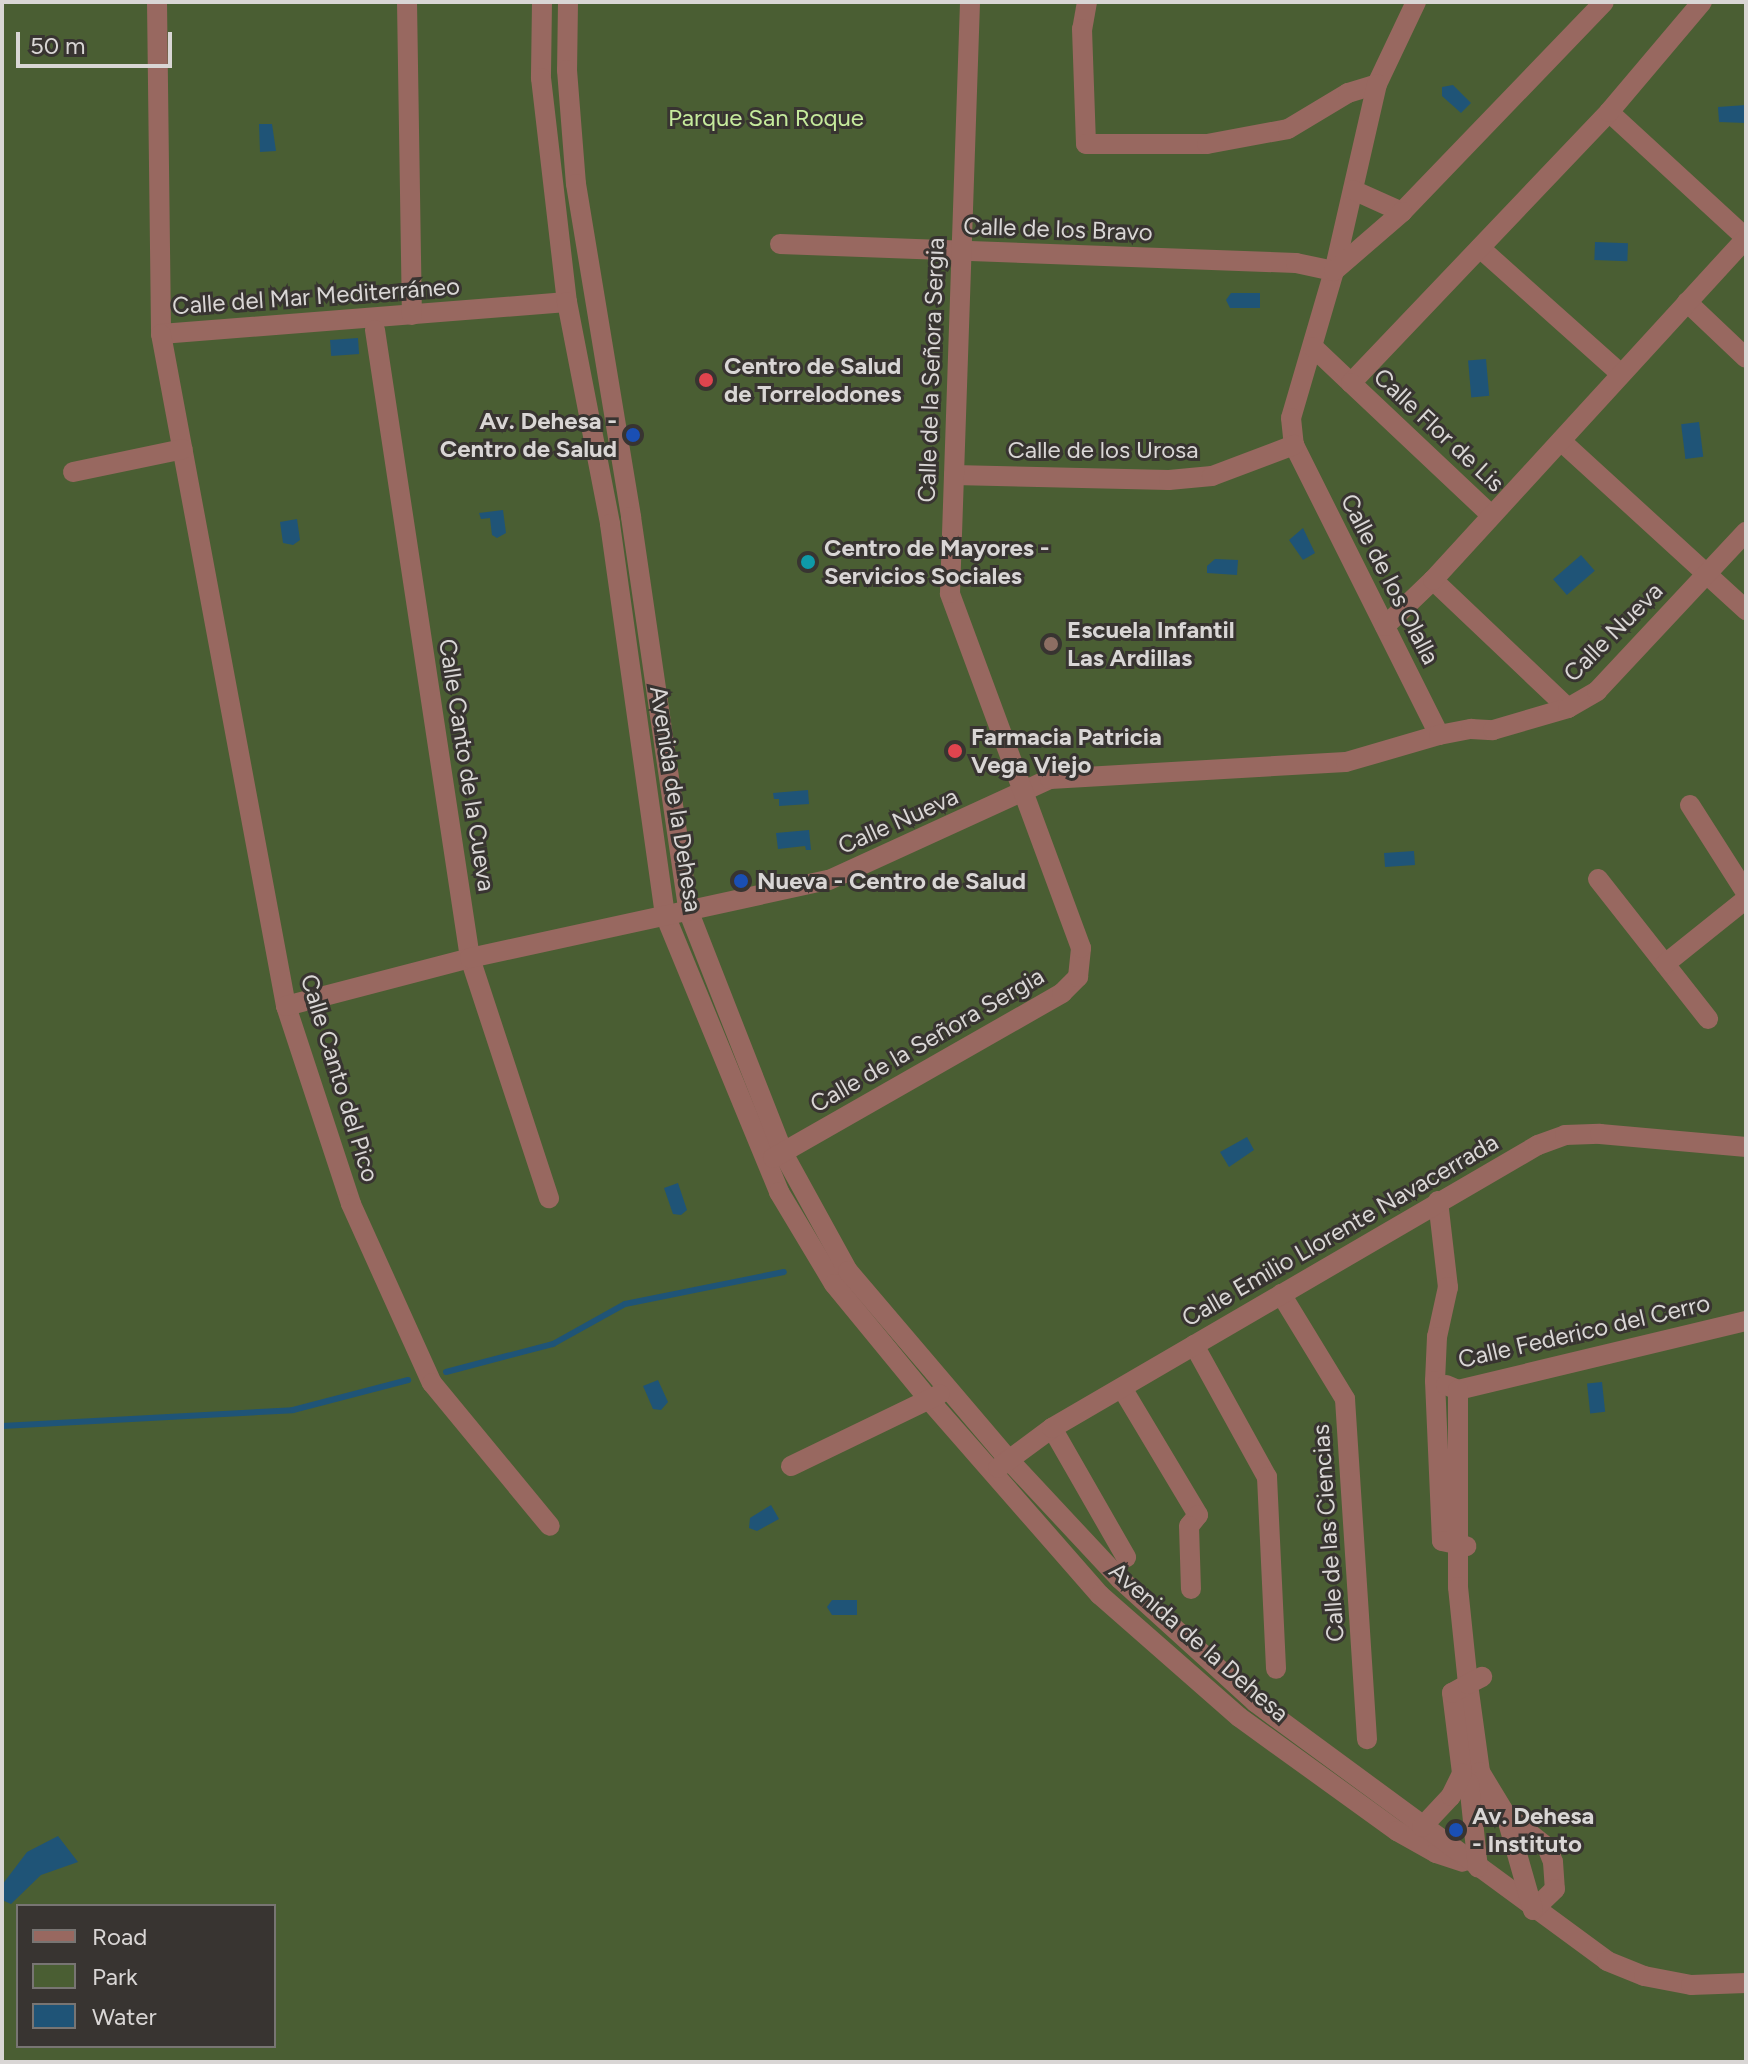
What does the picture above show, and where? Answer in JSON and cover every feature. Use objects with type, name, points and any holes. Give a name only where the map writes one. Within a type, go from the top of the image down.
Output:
[{"type":"street","name":"Calle del Mar Mediterráneo","points":[[157,2],[161,334],[567,302]]},
{"type":"street","points":[[407,2],[412,315]]},
{"type":"street","name":"Avenida de la Dehesa","points":[[542,2],[541,78],[567,302],[610,524],[665,915],[774,1157],[848,1271],[938,1395],[1000,1466],[1100,1595],[1239,1717],[1397,1831],[1436,1853],[1478,1868]]},
{"type":"street","name":"Avenida de la Dehesa","points":[[568,2],[567,70],[576,184],[631,517],[688,910],[774,1157]]},
{"type":"street","name":"Calle de la Señora Sergia","points":[[774,1157],[1062,993],[1078,977],[1081,948],[950,593],[970,2]]},
{"type":"street","points":[[1087,2],[1082,29],[1086,144],[1207,144],[1288,129],[1348,93],[1377,84]]},
{"type":"street","points":[[1294,445],[1291,418],[1334,271],[1377,84],[1416,2]]},
{"type":"street","points":[[1334,271],[1402,212],[1604,2]]},
{"type":"street","name":"Calle Flor de Lis","points":[[1351,383],[1609,112],[1702,2]]},
{"type":"street","name":"Calle Flor de Lis","points":[[1385,626],[1433,580],[1746,238],[1609,112]]},
{"type":"street","points":[[1353,190],[1402,212]]},
{"type":"street","points":[[558,235],[584,233]]},
{"type":"street","name":"Calle de los Bravo","points":[[780,244],[1296,263],[1334,271]]},
{"type":"street","points":[[1480,248],[1620,373]]},
{"type":"street","points":[[1687,302],[1746,358]]},
{"type":"street","name":"Calle Canto de la Cueva","points":[[375,330],[470,958],[549,1198]]},
{"type":"street","name":"Calle Canto del Pico","points":[[161,334],[286,1006],[351,1204],[432,1383],[550,1526]]},
{"type":"street","name":"Calle Flor de Lis","points":[[1313,347],[1491,515]]},
{"type":"street","points":[[1561,441],[1746,610]]},
{"type":"street","name":"Calle de los Urosa","points":[[954,475],[1169,480],[1212,476],[1294,445]]},
{"type":"street","name":"Calle de los Olalla","points":[[1294,445],[1439,735]]},
{"type":"street","points":[[73,472],[183,449]]},
{"type":"street","name":"Calle Nueva","points":[[286,1006],[470,958],[829,880],[1050,779],[1346,762],[1439,735],[1493,730],[1568,708],[1597,691],[1746,532]]},
{"type":"street","points":[[1433,580],[1568,708]]},
{"type":"street","points":[[1665,964],[1746,896],[1690,805]]},
{"type":"street","points":[[1598,879],[1708,1019]]},
{"type":"street","name":"Calle Emilio Llorente Navacerrada","points":[[1000,1466],[1052,1428],[1538,1145],[1565,1135],[1600,1134],[1746,1147]]},
{"type":"street","points":[[1438,1201],[1448,1287],[1437,1337],[1435,1381],[1442,1541],[1462,1546]]},
{"type":"street","name":"Calle de las Ciencias","points":[[1281,1294],[1345,1399],[1367,1739]]},
{"type":"street","name":"Calle Federico del Cerro","points":[[1435,1381],[1458,1390],[1746,1321]]},
{"type":"street","points":[[1194,1345],[1267,1477],[1276,1669]]},
{"type":"street","points":[[1122,1388],[1198,1515],[1189,1526],[1191,1589]]},
{"type":"street","points":[[1458,1390],[1462,1546],[1458,1587],[1475,1680],[1480,1772],[1506,1815],[1533,1910],[1555,1889],[1553,1862],[1547,1847],[1506,1815],[1466,1778]]},
{"type":"street","points":[[791,1466],[938,1395]]},
{"type":"street","points":[[1052,1428],[1126,1557]]},
{"type":"street","name":"Avenida de la Dehesa","points":[[1000,1466],[1240,1689],[1533,1910],[1607,1961],[1644,1976],[1691,1985],[1746,1983]]},
{"type":"street","points":[[1475,1680],[1452,1693],[1478,1868]]},
{"type":"street","points":[[1422,1827],[1466,1778]]},
{"type":"green space","name":"Parque San Roque","points":[[2,2],[1746,2],[1746,2062],[2,2062]]},
{"type":"water","points":[[1453,85],[1471,103],[1461,113],[1442,96],[1442,87]]},
{"type":"water","points":[[1746,105],[1746,123],[1719,122],[1718,107]]},
{"type":"water","points":[[259,124],[272,124],[276,151],[260,152]]},
{"type":"water","points":[[1595,242],[1628,243],[1627,261],[1594,260]]},
{"type":"water","points":[[1231,293],[1260,293],[1260,308],[1230,308],[1226,300]]},
{"type":"water","points":[[358,338],[359,354],[331,356],[330,340]]},
{"type":"water","points":[[1486,359],[1489,396],[1471,397],[1468,361]]},
{"type":"water","points":[[1699,422],[1703,457],[1685,459],[1681,424]]},
{"type":"water","points":[[503,510],[506,533],[497,538],[492,535],[490,518],[481,519],[479,513]]},
{"type":"water","points":[[297,519],[300,540],[293,545],[283,543],[280,522]]},
{"type":"water","points":[[1303,528],[1315,553],[1303,560],[1289,540]]},
{"type":"water","points":[[1581,555],[1595,571],[1567,595],[1553,579]]},
{"type":"water","points":[[1215,559],[1238,560],[1237,575],[1207,573],[1207,566]]},
{"type":"water","points":[[808,790],[809,804],[779,806],[779,799],[774,799],[773,793]]},
{"type":"water","points":[[809,830],[811,850],[806,850],[805,846],[778,849],[776,833]]},
{"type":"water","points":[[1414,851],[1415,865],[1385,867],[1384,853]]},
{"type":"water","points":[[1247,1137],[1254,1150],[1229,1167],[1220,1152]]},
{"type":"water","points":[[678,1183],[687,1210],[681,1215],[673,1214],[664,1188]]},
{"type":"water","points":[[658,1380],[668,1402],[661,1410],[653,1409],[643,1386]]},
{"type":"water","points":[[1602,1382],[1605,1412],[1590,1413],[1587,1384]]},
{"type":"water","points":[[771,1505],[779,1519],[757,1531],[749,1528],[750,1518]]},
{"type":"water","points":[[832,1600],[857,1600],[857,1615],[832,1615],[827,1607]]},
{"type":"water","points":[[58,1836],[78,1862],[41,1875],[11,1904],[2,1900],[2,1885],[27,1852]]},
{"type":"waterway","points":[[446,1372],[553,1344],[625,1304],[784,1272]]},
{"type":"waterway","points":[[2,1426],[293,1410],[408,1380]]},
{"type":"place","name":"Centro de Salud de Torrelodones","points":[[706,380]]},
{"type":"place","name":"Av. Dehesa - Centro de Salud","points":[[633,435]]},
{"type":"place","name":"Centro de Mayores - Servicios Sociales","points":[[808,562]]},
{"type":"place","name":"Escuela Infantil Las Ardillas","points":[[1051,644]]},
{"type":"place","name":"Farmacia Patricia Vega Viejo","points":[[955,751]]},
{"type":"place","name":"Nueva - Centro de Salud","points":[[741,881]]},
{"type":"place","name":"Av. Dehesa - Instituto","points":[[1456,1830]]}]
